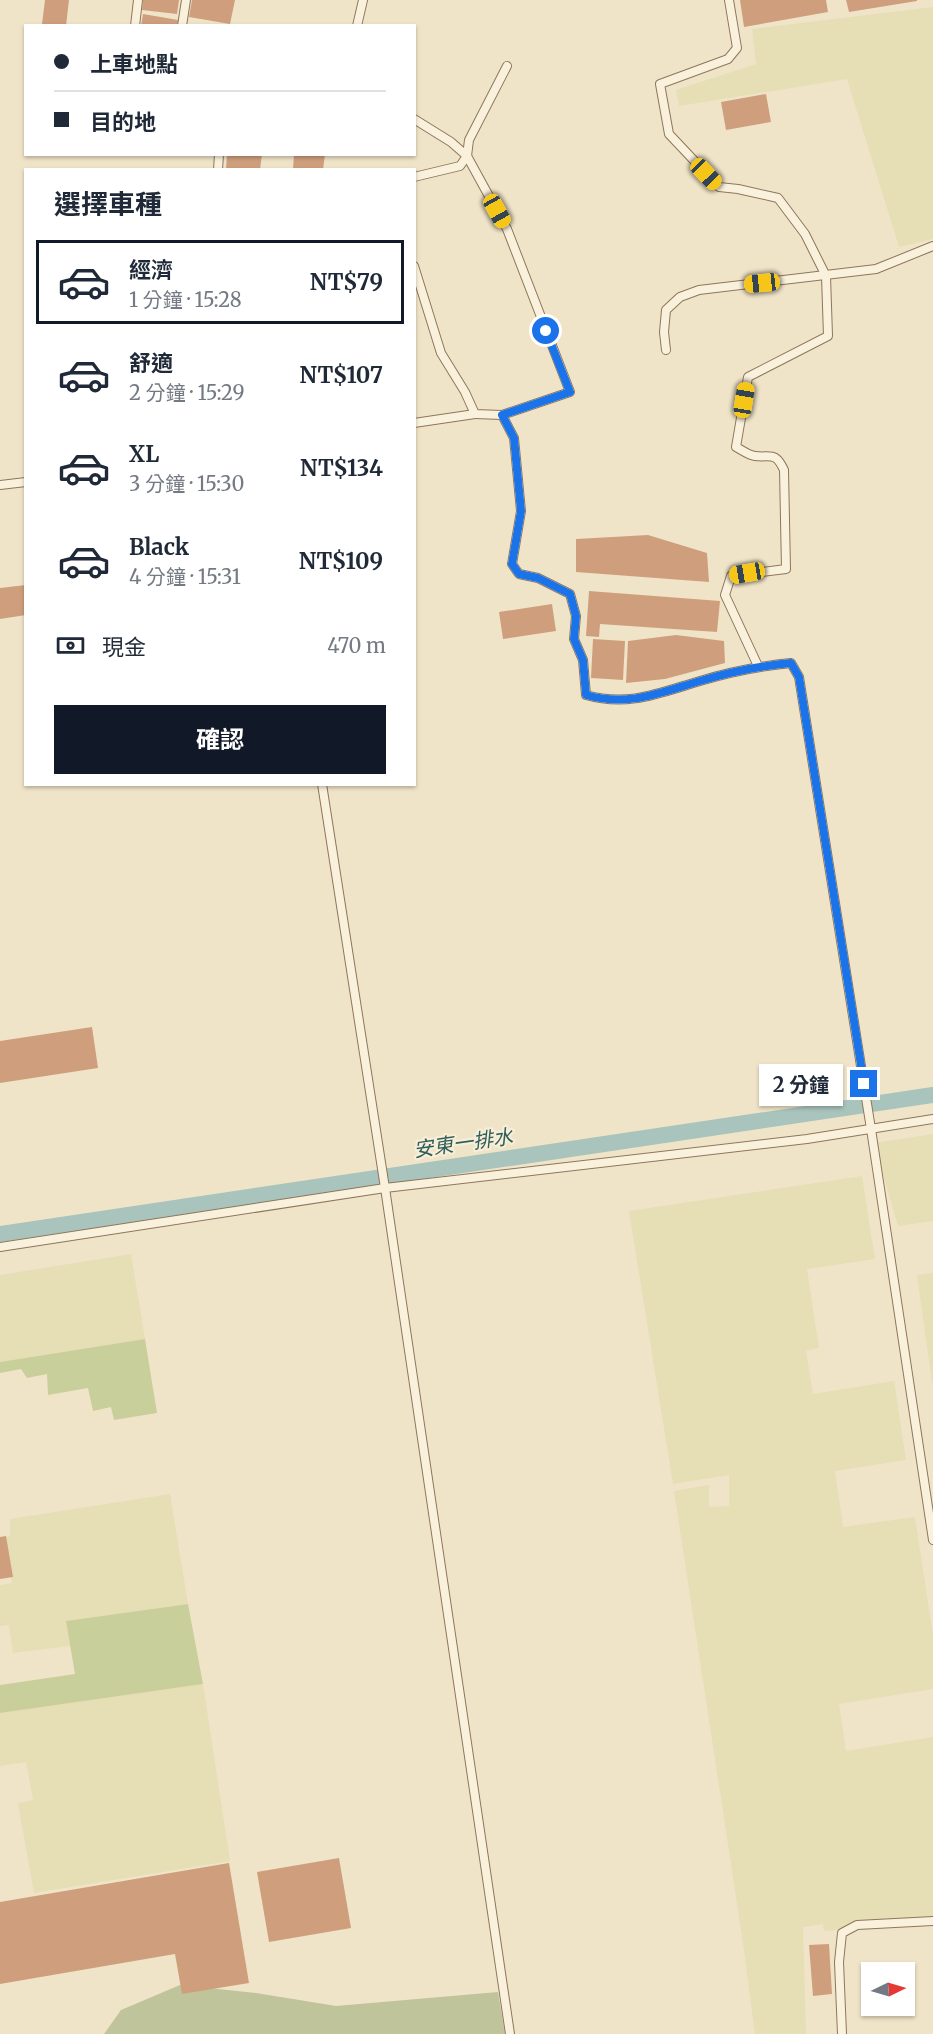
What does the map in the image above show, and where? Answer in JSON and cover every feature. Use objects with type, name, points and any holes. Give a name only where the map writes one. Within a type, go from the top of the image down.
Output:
[{"type":"lane","points":[[135,24],[138,0]]},
{"type":"lane","points":[[182,24],[186,0]]},
{"type":"lane","points":[[357,24],[363,0]]},
{"type":"lane","points":[[729,0],[737,48],[729,59],[660,84],[669,134],[719,187],[778,198],[805,234],[826,276],[828,336],[748,376],[736,447],[753,456],[771,456],[779,460],[784,470],[786,569],[731,576],[725,595],[758,666]]},
{"type":"lane","points":[[416,177],[460,166],[467,156],[469,140],[507,66]]},
{"type":"lane","points":[[416,120],[451,142],[467,156],[507,229],[570,392],[502,415],[475,414],[416,423]]},
{"type":"lane","points":[[666,350],[664,332],[666,310],[680,297],[699,290],[876,269],[933,246]]},
{"type":"lane","points":[[416,272],[441,353],[465,392],[475,414]]},
{"type":"lane","points":[[502,415],[514,438],[521,511],[512,564],[519,574],[538,578],[570,594],[576,616],[574,639],[583,660],[586,695],[606,701],[655,696],[700,681],[758,666],[791,663],[799,677],[933,1540]]},
{"type":"lane","points":[[0,485],[24,482]]},
{"type":"lane","points":[[322,786],[385,1188],[510,2034]]},
{"type":"lane","points":[[0,1247],[385,1188],[807,1139],[933,1119]]},
{"type":"lane","points":[[842,2034],[839,1962],[842,1933],[857,1924],[933,1921]]},
{"type":"shaded area","points":[[933,7],[933,239],[899,247],[847,79],[679,106],[676,90],[756,64],[752,29]]},
{"type":"shaded area","points":[[933,1134],[933,1221],[898,1226],[874,1143]]},
{"type":"shaded area","points":[[862,1176],[875,1259],[807,1269],[819,1348],[806,1351],[813,1394],[894,1381],[906,1460],[835,1471],[843,1527],[915,1517],[933,1635],[933,1689],[839,1704],[846,1751],[933,1737],[933,1924],[824,1931],[823,1924],[803,1927],[806,2034],[755,2034],[674,1491],[709,1485],[709,1507],[729,1506],[729,1475],[673,1484],[629,1211]]},
{"type":"shaded area","points":[[131,1254],[145,1339],[0,1362],[0,1275]]},
{"type":"shaded area","points":[[933,1273],[933,1389],[917,1275]]},
{"type":"shaded area","points":[[170,1494],[188,1604],[66,1621],[70,1646],[13,1653],[9,1625],[0,1626],[0,1585],[12,1583],[2,1540],[10,1535],[10,1519]]},
{"type":"shaded area","points":[[203,1684],[230,1861],[34,1893],[18,1803],[33,1800],[26,1762],[0,1766],[0,1713]]},
{"type":"green space","points":[[145,1339],[157,1413],[114,1420],[111,1407],[93,1411],[88,1388],[48,1395],[47,1374],[27,1378],[21,1369],[0,1373],[0,1362]]},
{"type":"green space","points":[[188,1604],[203,1684],[0,1713],[0,1685],[75,1674],[66,1621]]},
{"type":"green space","points":[[180,1985],[256,1993],[336,2006],[498,1992],[505,2034],[104,2034],[121,2010]]},
{"type":"building","points":[[45,0],[69,0],[66,24],[42,24]]},
{"type":"building","points":[[143,0],[179,0],[177,14],[142,10]]},
{"type":"building","points":[[192,0],[235,0],[230,24],[189,17]]},
{"type":"building","points":[[740,0],[826,0],[828,12],[744,27]]},
{"type":"building","points":[[846,0],[917,0],[917,1],[849,12]]},
{"type":"building","points":[[143,14],[178,20],[177,24],[141,24]]},
{"type":"building","points":[[766,94],[771,122],[726,130],[721,102]]},
{"type":"building","points":[[227,156],[262,156],[260,168],[226,168]]},
{"type":"building","points":[[294,156],[325,156],[323,168],[293,168]]},
{"type":"building","points":[[648,535],[707,553],[709,582],[576,572],[576,539]]},
{"type":"building","points":[[24,585],[24,615],[0,619],[0,588]]},
{"type":"building","points":[[589,591],[720,601],[717,632],[600,624],[599,637],[586,636]]},
{"type":"building","points":[[552,604],[556,631],[503,639],[499,612]]},
{"type":"building","points":[[676,635],[724,641],[725,663],[665,679],[626,683],[628,641]]},
{"type":"building","points":[[593,639],[625,641],[623,680],[591,678]]},
{"type":"building","points":[[92,1027],[98,1068],[0,1083],[0,1041]]},
{"type":"building","points":[[6,1536],[13,1577],[0,1579],[0,1537]]},
{"type":"building","points":[[339,1858],[351,1928],[269,1942],[257,1872]]},
{"type":"building","points":[[229,1863],[249,1983],[182,1994],[175,1954],[0,1984],[0,1902]]},
{"type":"building","points":[[829,1944],[832,1994],[813,1996],[809,1945]]},
{"type":"waterway","name":"安東一排水","points":[[0,1234],[933,1095]]},
{"type":"route","points":[[546,331],[570,392],[502,415],[514,438],[521,511],[512,564],[519,574],[538,578],[570,594],[576,616],[574,639],[583,660],[586,695],[606,701],[655,696],[700,681],[758,666],[791,663],[799,677],[864,1084]]}]
